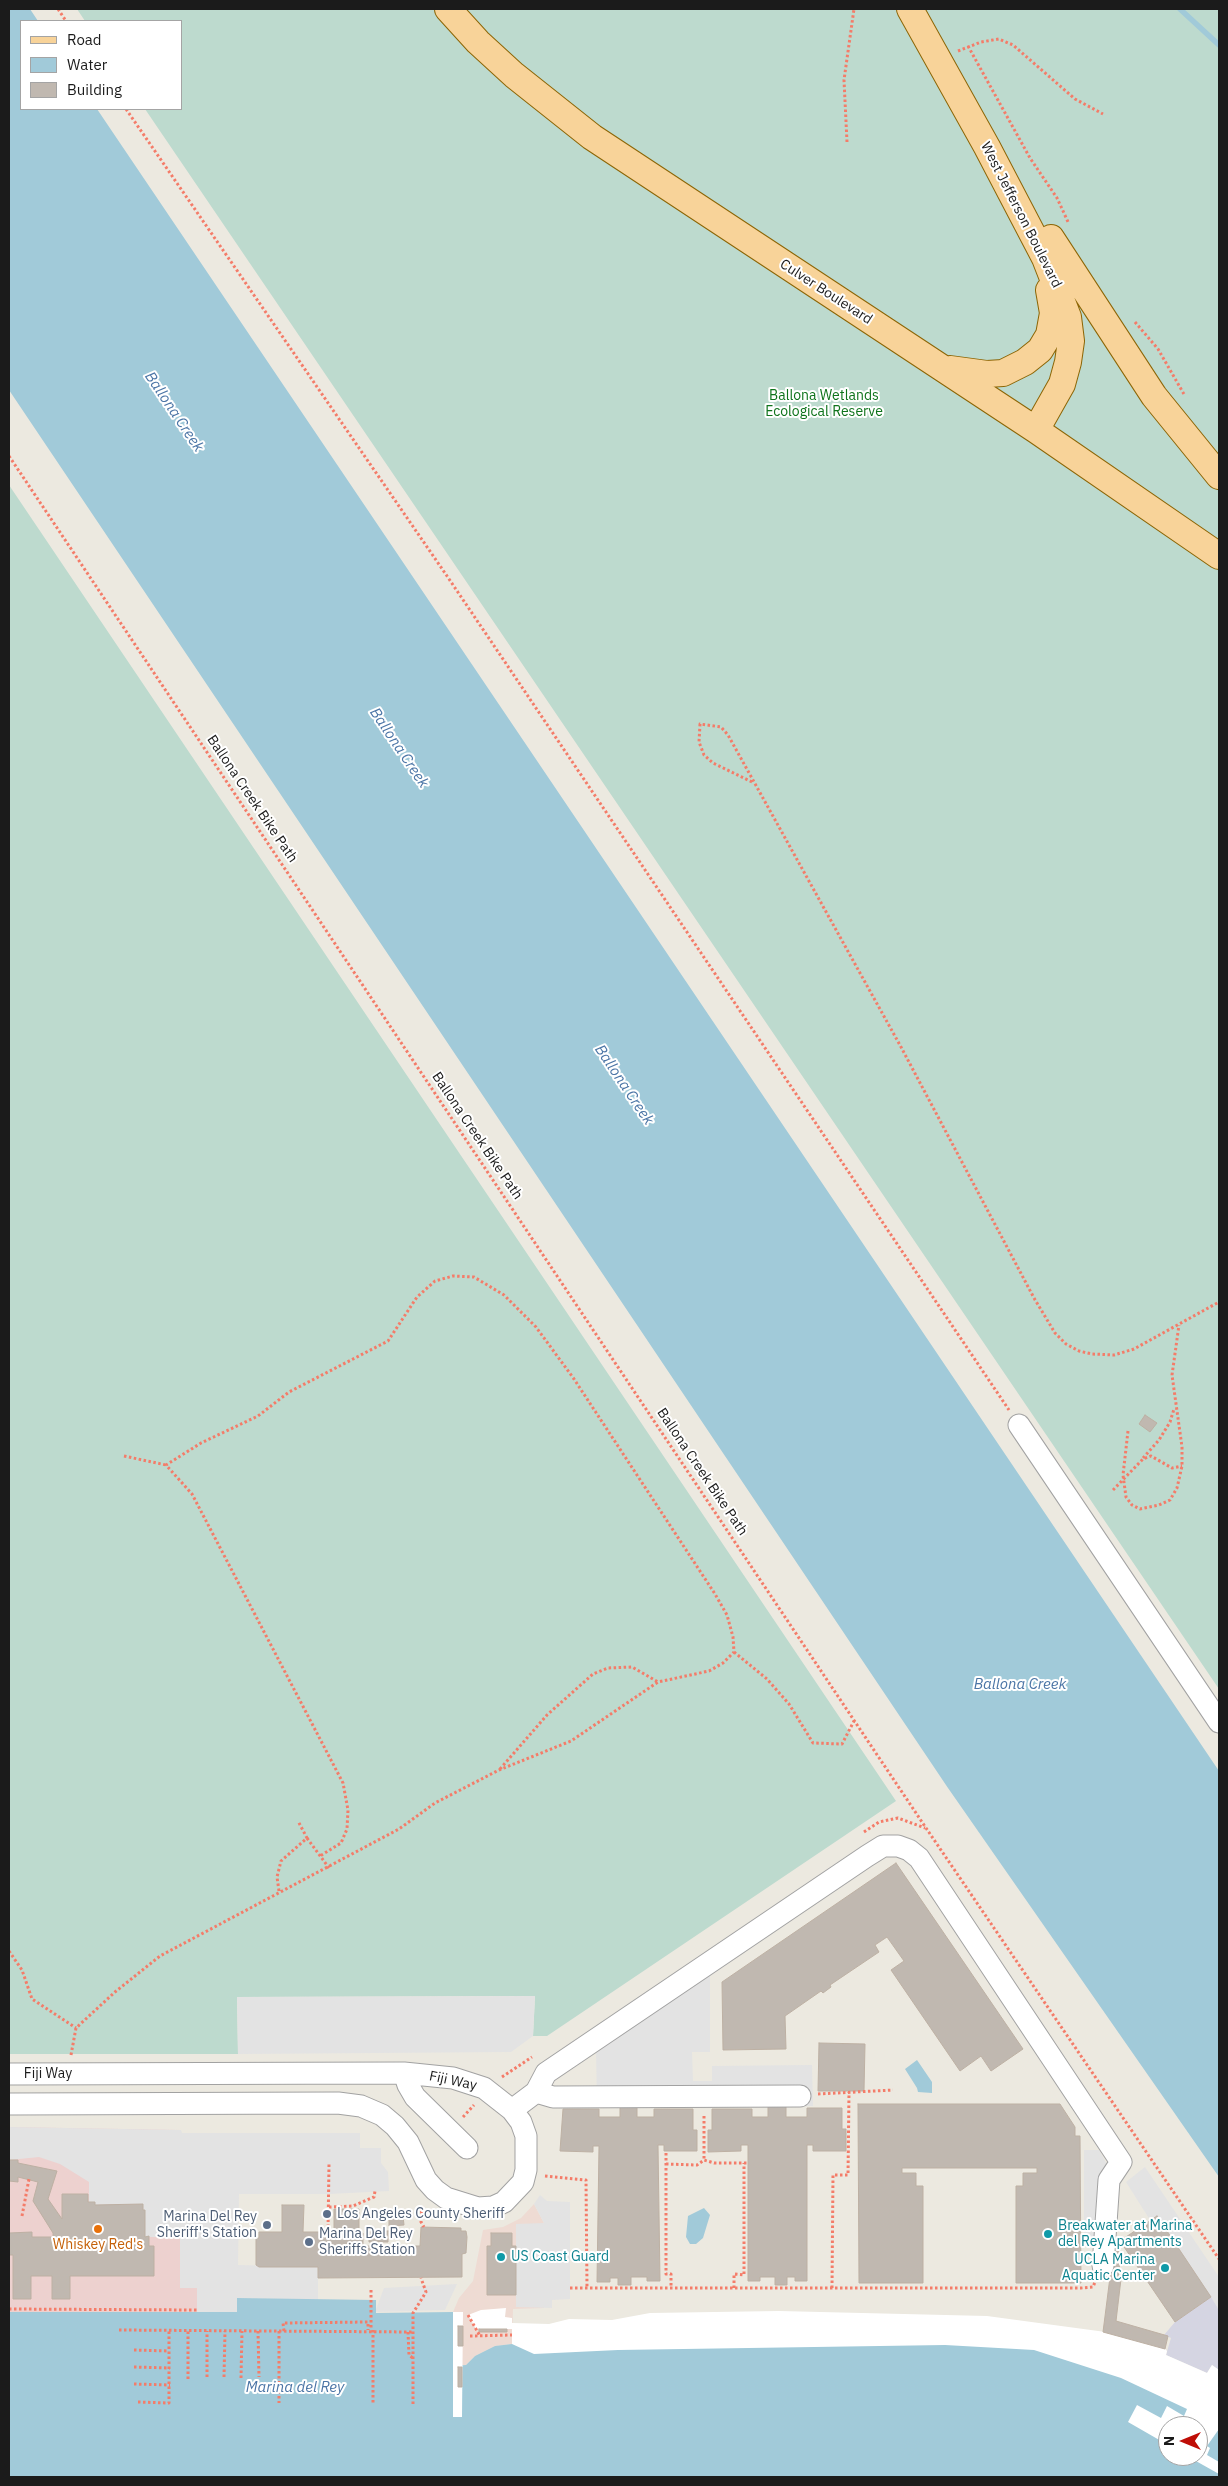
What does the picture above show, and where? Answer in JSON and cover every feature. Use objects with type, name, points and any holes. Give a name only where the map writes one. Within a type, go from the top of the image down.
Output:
[{"type":"main road","name":"Culver Boulevard","points":[[448,9],[478,42],[514,75],[592,137],[944,368],[1219,556]]},
{"type":"main road","name":"West Jefferson Boulevard","points":[[910,9],[1045,258],[1068,317],[1071,341],[1062,384],[1036,430]]},
{"type":"main road","points":[[986,147],[1020,182],[1085,294],[1154,396],[1214,463]]},
{"type":"main road","points":[[944,368],[986,374],[1004,373],[1026,362],[1040,350],[1049,336],[1053,313],[1045,258]]},
{"type":"street","points":[[1019,1425],[1219,1722]]},
{"type":"street","points":[[512,2110],[536,2092],[546,2073],[867,1856],[883,1846],[892,1845],[909,1850],[919,1858],[1127,2164],[1109,2180],[1103,2266]]},
{"type":"street","points":[[404,2073],[415,2097],[468,2148]]},
{"type":"street","name":"Fiji Way","points":[[9,2074],[404,2073],[453,2078],[484,2088],[512,2110],[521,2122],[526,2136],[526,2170],[523,2182],[504,2202],[493,2207],[478,2208],[446,2198],[435,2190],[423,2175],[408,2142],[395,2126],[382,2115],[361,2106],[338,2103],[9,2104]]},
{"type":"street","points":[[70,2074],[70,2104]]},
{"type":"street","points":[[536,2092],[553,2097],[800,2096]]},
{"type":"path","points":[[58,9],[65,20]]},
{"type":"path","points":[[847,142],[844,80],[854,9]]},
{"type":"path","points":[[940,62],[968,46],[999,39],[1013,45],[1075,99],[1103,114]]},
{"type":"path","points":[[968,46],[1030,158],[1057,198],[1072,229]]},
{"type":"path","points":[[127,110],[458,593],[1019,1425]]},
{"type":"path","points":[[1129,316],[1158,349],[1189,403]]},
{"type":"path","name":"Ballona Creek Bike Path","points":[[9,456],[854,1721],[1219,2259]]},
{"type":"path","points":[[752,782],[713,763],[704,755],[699,742],[700,724],[721,728],[728,734],[752,782],[900,1047],[1034,1298],[1055,1332],[1066,1344],[1078,1351],[1104,1356],[1134,1349],[1219,1302]]},
{"type":"path","points":[[166,1465],[201,1443],[258,1416],[289,1392],[388,1341],[417,1298],[435,1281],[453,1276],[474,1277],[504,1295],[536,1327],[574,1379],[715,1594],[727,1615],[733,1637],[734,1652],[767,1679],[790,1704],[813,1743],[842,1744],[854,1721]]},
{"type":"path","points":[[1128,1431],[1123,1480],[1126,1497],[1132,1505],[1140,1508],[1160,1505],[1170,1500],[1177,1488],[1182,1466],[1182,1447],[1172,1375],[1179,1324]]},
{"type":"path","points":[[1113,1490],[1142,1458],[1153,1449],[1170,1422],[1175,1406]]},
{"type":"path","points":[[124,1456],[166,1465],[192,1494],[343,1782],[348,1810],[347,1828],[341,1844],[320,1856]]},
{"type":"path","points":[[1142,1458],[1151,1456],[1172,1468],[1182,1466]]},
{"type":"path","points":[[70,2074],[71,2054],[76,2028],[115,1992],[160,1956],[279,1891],[329,1868],[399,1829],[436,1803],[499,1770],[571,1741],[658,1682],[709,1671],[723,1663],[734,1652]]},
{"type":"path","points":[[499,1770],[547,1715],[593,1674],[608,1668],[632,1667],[658,1682]]},
{"type":"path","points":[[298,1822],[329,1868]]},
{"type":"path","points":[[279,1891],[277,1878],[281,1861],[307,1838]]},
{"type":"path","points":[[9,1951],[22,1970],[32,1999],[76,2028]]},
{"type":"path","points":[[800,2096],[893,2090]]},
{"type":"path","points":[[832,2288],[833,2175],[848,2175],[849,2092]]},
{"type":"path","points":[[704,2097],[704,2160]]},
{"type":"path","points":[[666,2153],[666,2274],[670,2274],[670,2288]]},
{"type":"path","points":[[666,2164],[697,2164],[704,2160],[714,2163],[746,2163],[744,2275],[734,2274],[734,2288]]},
{"type":"path","points":[[328,2232],[329,2164]]},
{"type":"path","points":[[526,2170],[555,2178],[586,2180],[587,2288]]},
{"type":"path","points":[[22,2216],[29,2179]]},
{"type":"path","points":[[329,2208],[353,2206],[374,2197],[375,2191]]},
{"type":"path","points":[[422,2206],[421,2222],[424,2227]]},
{"type":"path","points":[[570,2288],[1081,2288],[1093,2287],[1103,2266]]},
{"type":"path","points":[[413,2404],[414,2313],[426,2292],[421,2278]]},
{"type":"path","points":[[371,2290],[373,2404]]},
{"type":"path","points":[[9,2309],[197,2310]]},
{"type":"path","points":[[468,2315],[480,2336]]},
{"type":"path","points":[[284,2331],[283,2323],[320,2322],[368,2322],[371,2330]]},
{"type":"path","points":[[119,2330],[371,2330],[414,2332]]},
{"type":"path","points":[[188,2330],[188,2379]]},
{"type":"path","points":[[138,2402],[169,2403],[169,2331]]},
{"type":"path","points":[[207,2331],[207,2377]]},
{"type":"path","points":[[224,2331],[224,2377]]},
{"type":"path","points":[[241,2378],[242,2331]]},
{"type":"path","points":[[258,2331],[259,2377]]},
{"type":"path","points":[[278,2331],[278,2403]]},
{"type":"path","points":[[408,2332],[409,2355],[414,2360]]},
{"type":"path","points":[[470,2336],[512,2335]]},
{"type":"path","points":[[134,2350],[169,2351]]},
{"type":"path","points":[[134,2368],[170,2368]]},
{"type":"path","points":[[134,2384],[170,2385]]},
{"type":"shaded area","points":[[710,1970],[710,2052],[692,2052],[693,2081],[712,2081],[712,2066],[812,2065],[813,2106],[597,2107],[596,2047]]},
{"type":"shaded area","points":[[535,1996],[533,2036],[511,2052],[238,2054],[237,1997]]},
{"type":"shaded area","points":[[9,2127],[181,2130],[180,2288],[198,2288],[197,2313],[9,2312]]},
{"type":"shaded area","points":[[9,2127],[181,2130],[182,2133],[360,2133],[360,2148],[381,2148],[381,2163],[388,2172],[389,2191],[329,2194],[239,2194],[238,2265],[318,2267],[318,2300],[238,2298],[237,2312],[197,2313],[197,2288],[180,2288],[180,2237],[145,2237],[145,2210],[143,2210],[143,2204],[95,2205],[94,2202],[89,2202],[89,2182],[60,2164],[39,2157],[9,2160]]},
{"type":"shaded area","points":[[1084,2150],[1099,2150],[1116,2181],[1108,2248],[1084,2246]]},
{"type":"shaded area","points":[[1145,2167],[1219,2277],[1219,2310],[1157,2216],[1150,2220],[1126,2182]]},
{"type":"shaded area","points":[[540,2195],[547,2201],[570,2202],[570,2299],[552,2300],[552,2308],[516,2307],[516,2224],[544,2223],[534,2204]]},
{"type":"shaded area","points":[[534,2204],[544,2223],[544,2308],[513,2309],[512,2344],[495,2346],[475,2356],[466,2365],[453,2366],[453,2312],[459,2298],[473,2281],[483,2230],[503,2227],[521,2218]]},
{"type":"shaded area","points":[[457,2284],[445,2310],[375,2312],[384,2288]]},
{"type":"shaded area","points":[[1211,2297],[1219,2310],[1219,2370],[1212,2365],[1207,2373],[1166,2355],[1171,2338],[1164,2335],[1175,2322]]},
{"type":"green space","name":"Ballona Wetlands Ecological Reserve","points":[[77,9],[1219,9],[1219,1689],[146,110],[182,110],[182,20],[84,20]]},
{"type":"green space","points":[[9,485],[896,1801],[547,2036],[533,2036],[535,1996],[237,1997],[238,2054],[9,2054]]},
{"type":"water","name":"Ballona Creek","points":[[9,9],[30,9],[37,20],[20,20],[20,110],[98,110],[1219,1771],[1219,2177],[948,1788],[9,390]]},
{"type":"water","points":[[917,2060],[932,2082],[932,2093],[918,2092],[905,2069]]},
{"type":"water","points":[[704,2208],[710,2215],[703,2238],[696,2244],[690,2244],[686,2237],[688,2216]]},
{"type":"water","name":"Marina del Rey","points":[[237,2298],[376,2300],[376,2313],[453,2312],[453,2366],[466,2365],[475,2356],[495,2346],[512,2344],[1038,2343],[1219,2415],[1219,2477],[9,2477],[9,2312],[237,2312]]},
{"type":"pier","points":[[506,2308],[505,2317],[512,2318],[512,2323],[549,2324],[569,2319],[612,2320],[650,2313],[779,2311],[987,2316],[1113,2333],[1165,2349],[1167,2351],[1166,2355],[1207,2373],[1212,2365],[1219,2370],[1219,2429],[1208,2445],[1208,2416],[1184,2416],[1187,2409],[1121,2378],[1034,2350],[945,2345],[618,2350],[534,2354],[512,2344],[512,2329],[476,2329],[468,2315],[481,2310]]},
{"type":"pier","points":[[453,2312],[463,2312],[462,2417],[453,2417]]},
{"type":"pier","points":[[1137,2405],[1158,2416],[1158,2439],[1128,2422]]},
{"type":"pier","points":[[1167,2406],[1184,2416],[1162,2416]]},
{"type":"pier","points":[[1208,2456],[1219,2462],[1219,2474],[1205,2466],[1208,2466]]},
{"type":"building","points":[[1145,1415],[1157,1423],[1150,1432],[1139,1424]]},
{"type":"building","points":[[896,1863],[1023,2049],[991,2071],[981,2056],[960,2071],[891,1970],[904,1961],[887,1937],[875,1945],[879,1952],[830,1985],[831,1987],[823,1993],[821,1991],[785,2016],[786,2049],[723,2050],[722,1982]]},
{"type":"building","points":[[819,2043],[865,2044],[864,2091],[818,2091]]},
{"type":"building","points":[[620,2100],[637,2100],[637,2117],[654,2117],[654,2109],[693,2109],[693,2130],[697,2130],[697,2151],[664,2151],[664,2145],[658,2145],[660,2281],[647,2281],[647,2277],[631,2277],[631,2285],[618,2285],[618,2278],[610,2278],[610,2282],[597,2282],[599,2146],[593,2146],[593,2152],[560,2151],[563,2109],[599,2109],[599,2117],[620,2117]]},
{"type":"building","points":[[768,2101],[786,2101],[786,2117],[807,2117],[807,2108],[842,2108],[842,2129],[846,2129],[846,2151],[813,2151],[813,2145],[807,2145],[807,2281],[795,2281],[795,2277],[787,2277],[787,2285],[775,2285],[775,2277],[760,2277],[760,2281],[748,2281],[748,2145],[741,2145],[741,2151],[708,2152],[708,2130],[712,2130],[712,2109],[752,2109],[752,2117],[768,2117]]},
{"type":"building","name":"Breakwater at Marina del Rey Apartments","points":[[858,2104],[1060,2104],[1075,2127],[1075,2136],[1080,2136],[1081,2283],[1016,2283],[1016,2186],[1023,2186],[1023,2173],[1037,2173],[1037,2168],[902,2168],[902,2173],[916,2173],[916,2186],[923,2186],[923,2283],[859,2283]]},
{"type":"building","name":"Whiskey Red's","points":[[9,2160],[18,2160],[18,2163],[57,2171],[48,2199],[62,2219],[62,2194],[88,2194],[88,2202],[95,2202],[95,2205],[143,2204],[143,2210],[145,2210],[145,2237],[149,2236],[149,2246],[154,2246],[154,2276],[70,2276],[70,2299],[52,2299],[52,2276],[31,2276],[31,2299],[13,2299],[13,2255],[9,2255],[9,2233],[32,2232],[32,2237],[53,2237],[53,2233],[33,2201],[38,2182],[18,2177],[18,2182],[9,2181]]},
{"type":"building","name":"Marina Del Rey Sheriffs Station","points":[[282,2205],[304,2205],[303,2232],[334,2232],[334,2209],[359,2209],[359,2233],[363,2233],[363,2246],[420,2246],[421,2227],[461,2228],[461,2231],[466,2231],[467,2237],[466,2253],[462,2254],[462,2277],[318,2278],[318,2267],[259,2267],[256,2265],[256,2238],[259,2238],[259,2232],[282,2232]]},
{"type":"building","points":[[389,2216],[403,2216],[404,2225],[389,2226]]},
{"type":"building","name":"UCLA Marina Aquatic Center","points":[[1157,2216],[1211,2297],[1175,2322],[1120,2241]]},
{"type":"building","points":[[388,2231],[388,2242],[369,2242],[369,2232]]},
{"type":"building","name":"US Coast Guard","points":[[491,2233],[512,2233],[512,2246],[516,2246],[516,2295],[487,2295],[487,2246],[491,2246]]},
{"type":"building","points":[[1113,2251],[1121,2252],[1118,2279],[1110,2277]]},
{"type":"building","name":"UCLA Marina Aquatic Center","points":[[1110,2277],[1121,2279],[1116,2321],[1168,2336],[1165,2349],[1103,2332]]},
{"type":"building","points":[[458,2326],[463,2326],[463,2346],[458,2346]]},
{"type":"building","points":[[479,2329],[507,2329],[507,2332],[479,2332]]},
{"type":"building","points":[[458,2367],[462,2367],[462,2387],[458,2387]]},
{"type":"waterway","points":[[1180,9],[1219,45]]},
{"type":"place","name":"Los Angeles County Sheriff","points":[[327,2214]]},
{"type":"place","name":"Marina Del Rey Sheriff's Station","points":[[267,2225]]},
{"type":"place","name":"Whiskey Red's","points":[[98,2229]]},
{"type":"place","name":"Breakwater at Marina del Rey Apartments","points":[[1048,2234]]},
{"type":"place","name":"Marina Del Rey Sheriffs Station","points":[[309,2242]]},
{"type":"place","name":"US Coast Guard","points":[[501,2257]]},
{"type":"place","name":"UCLA Marina Aquatic Center","points":[[1165,2268]]}]
